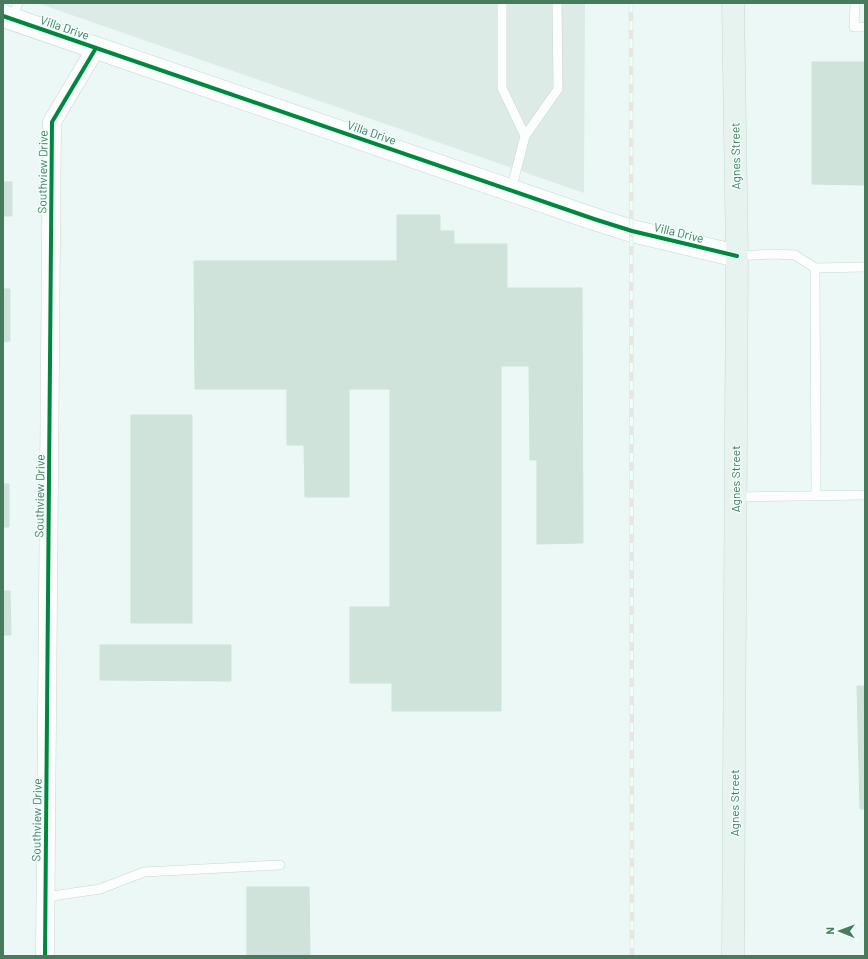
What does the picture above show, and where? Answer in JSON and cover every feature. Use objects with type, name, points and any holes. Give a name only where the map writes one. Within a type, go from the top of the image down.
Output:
[{"type":"main road","name":"Agnes Street","points":[[733,3],[737,256],[733,956]]},
{"type":"street","name":"Villa Drive","points":[[11,13],[96,48],[632,231],[737,256]]},
{"type":"street","name":"Southview Drive","points":[[45,956],[52,122],[96,48]]},
{"type":"lane","points":[[502,3],[502,88],[525,136]]},
{"type":"lane","points":[[511,190],[525,136],[558,89],[557,3]]},
{"type":"lane","points":[[855,3],[854,27],[865,27]]},
{"type":"lane","points":[[737,256],[772,254],[795,255],[815,268],[865,267]]},
{"type":"lane","points":[[815,268],[816,495]]},
{"type":"lane","points":[[735,497],[865,495]]},
{"type":"lane","points":[[45,897],[100,889],[144,872],[280,865]]},
{"type":"shaded area","points":[[37,3],[585,3],[584,193]]},
{"type":"building","points":[[812,62],[865,62],[865,185],[812,184]]},
{"type":"building","points":[[3,182],[12,182],[12,216],[3,216]]},
{"type":"building","points":[[397,215],[440,215],[440,231],[454,231],[454,244],[507,244],[507,288],[582,288],[583,543],[537,544],[537,460],[530,460],[529,366],[501,366],[501,711],[392,711],[392,683],[350,683],[350,607],[390,607],[390,389],[349,389],[349,497],[305,497],[304,445],[287,445],[287,389],[195,389],[194,261],[397,261]]},
{"type":"building","points":[[3,289],[10,289],[10,341],[3,342]]},
{"type":"building","points":[[131,415],[192,415],[192,623],[131,623]]},
{"type":"building","points":[[3,484],[9,484],[9,527],[3,527]]},
{"type":"building","points":[[3,591],[10,591],[11,635],[3,635]]},
{"type":"building","points":[[100,645],[231,645],[231,681],[100,680]]},
{"type":"building","points":[[857,686],[865,686],[865,809],[860,809]]},
{"type":"building","points":[[247,887],[309,887],[310,956],[247,956]]},
{"type":"railway","points":[[631,3],[632,956]]},
{"type":"cycle path","points":[[3,16],[594,219],[632,231],[737,256]]},
{"type":"cycle path","points":[[45,956],[52,122],[96,48]]}]
